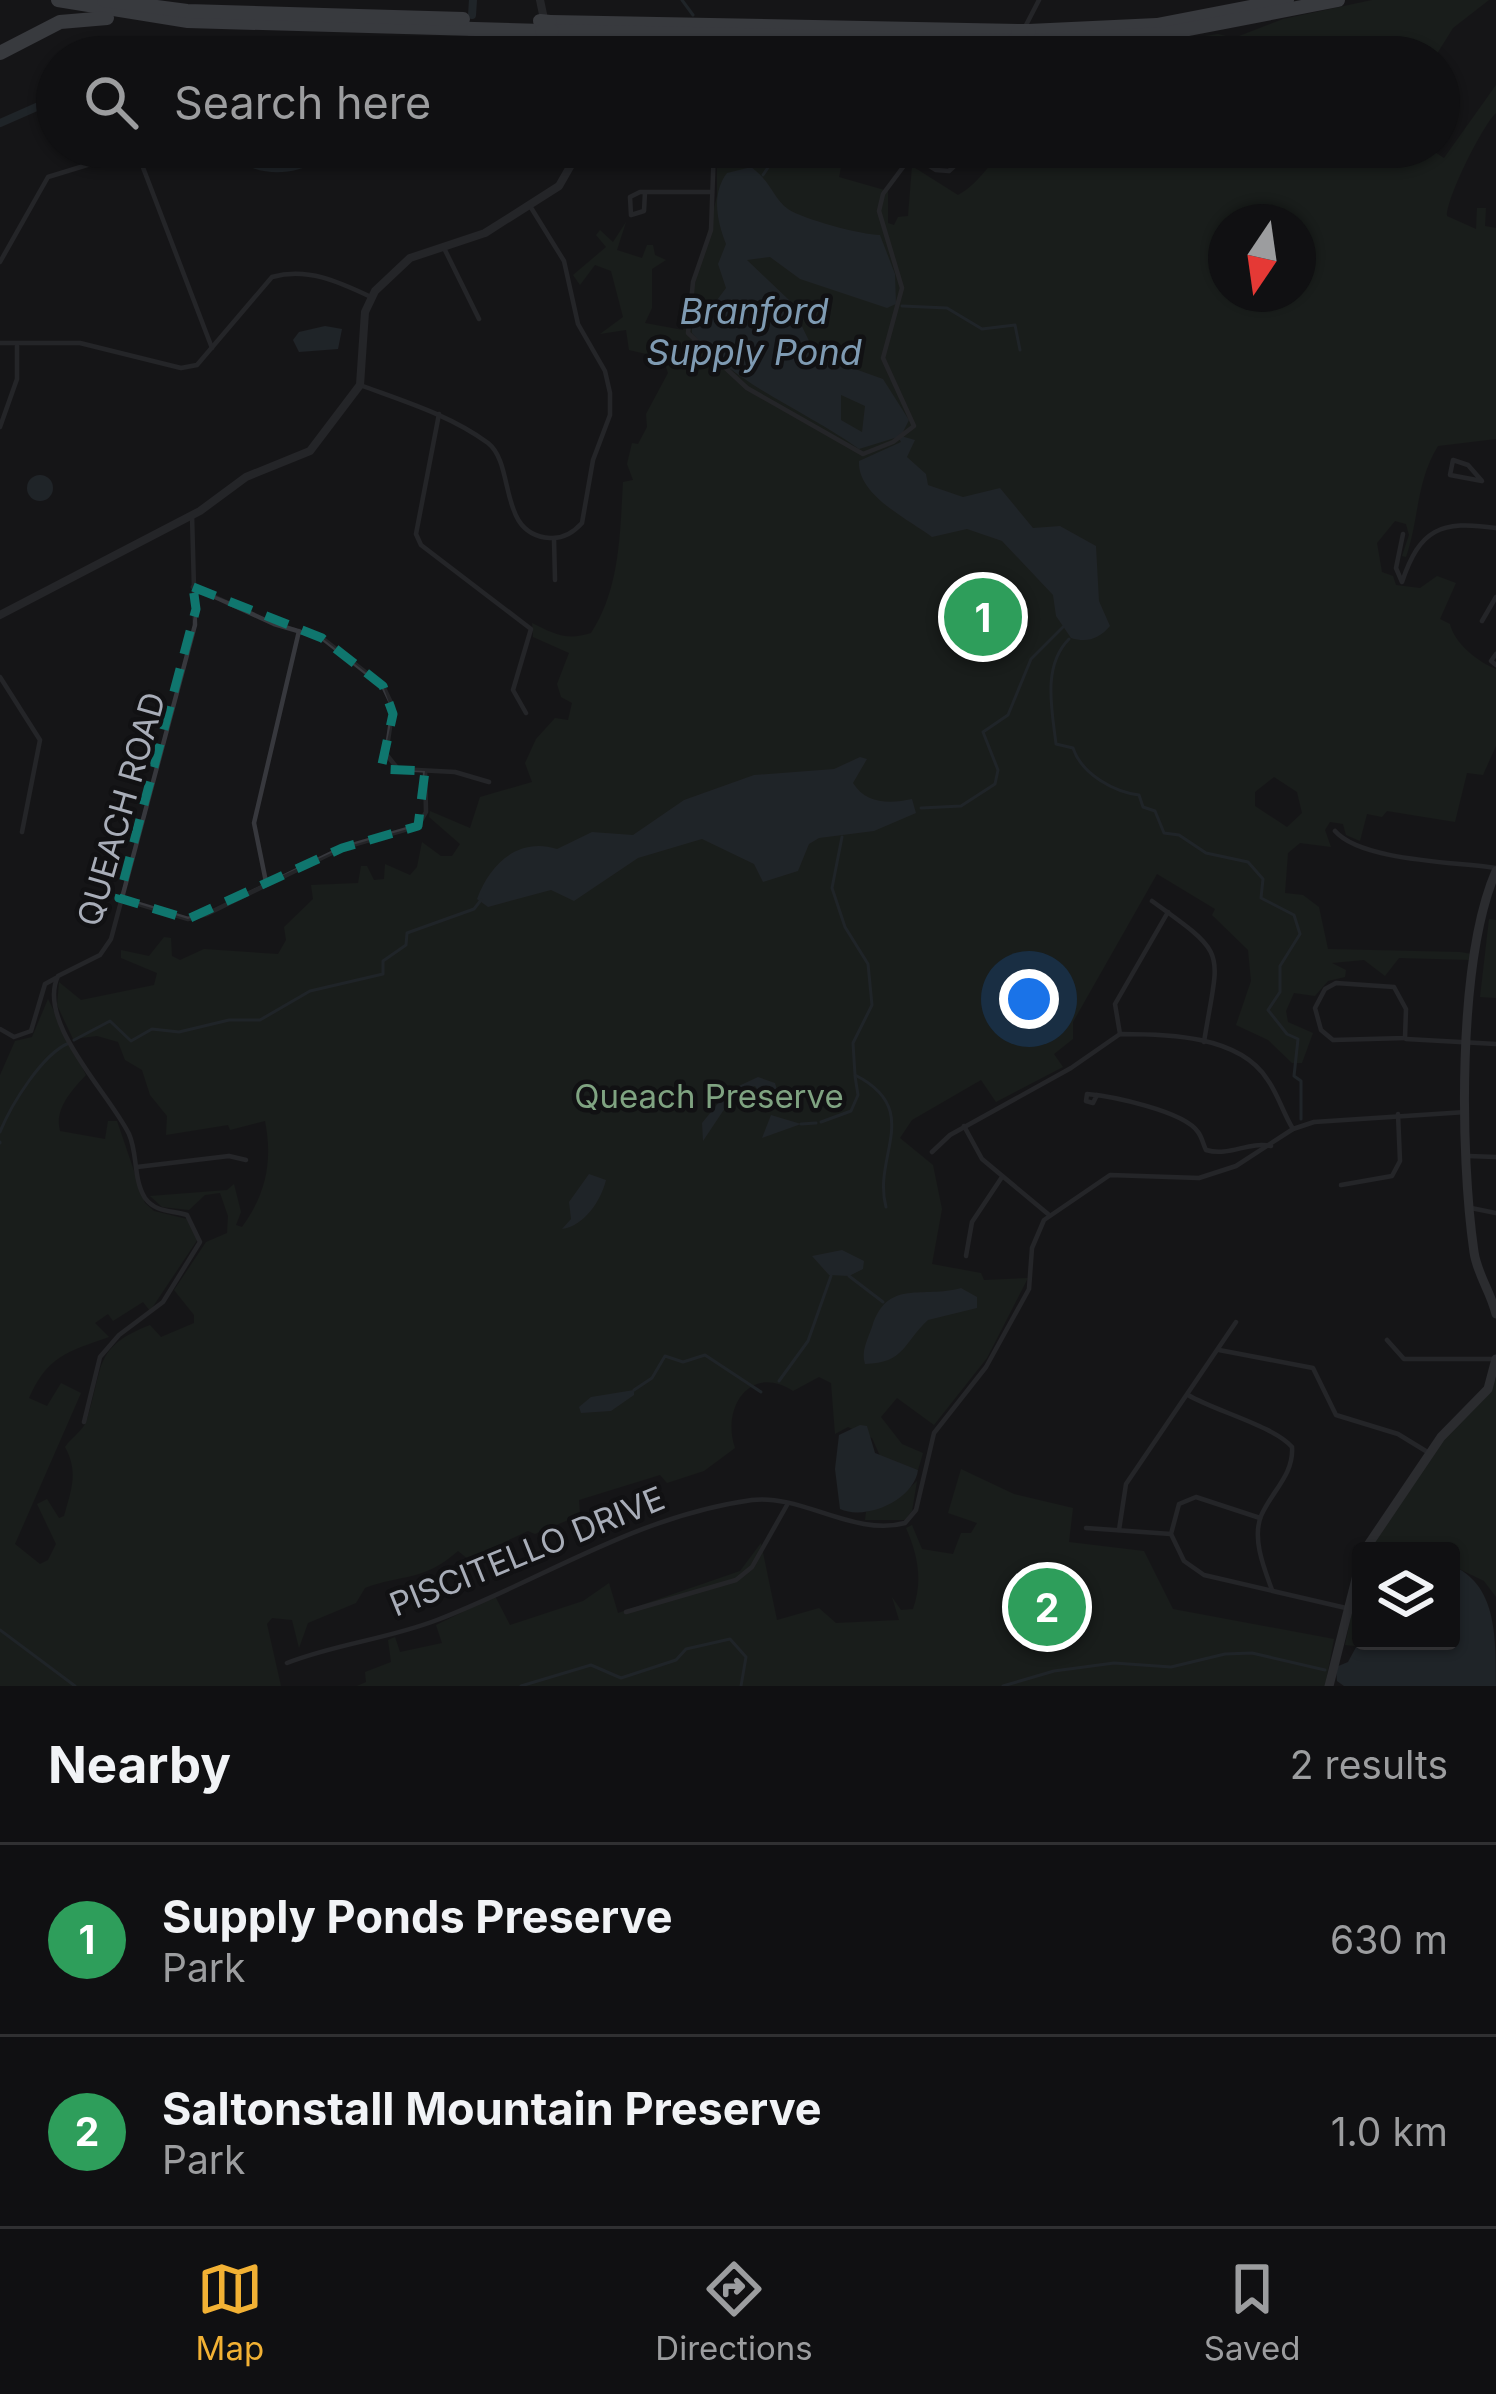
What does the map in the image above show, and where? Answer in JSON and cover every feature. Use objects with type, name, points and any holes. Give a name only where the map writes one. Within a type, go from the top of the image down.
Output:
[{"type":"highway","points":[[58,0],[188,22]]},
{"type":"highway","points":[[104,0],[187,11],[794,36]]},
{"type":"highway","points":[[1080,36],[1287,0]]},
{"type":"highway","points":[[1136,36],[1338,0]]},
{"type":"highway","points":[[0,52],[60,22],[546,26]]},
{"type":"main road","points":[[1496,870],[1481,915],[1466,1112],[1476,1262],[1496,1313]]},
{"type":"main road","points":[[1371,1542],[1429,1453],[1486,1392],[1496,1359]]},
{"type":"main road","points":[[1329,1686],[1352,1589]]},
{"type":"street","points":[[540,0],[548,36]]},
{"type":"street","points":[[1021,36],[1039,0]]},
{"type":"street","points":[[0,262],[48,177],[77,168]]},
{"type":"street","points":[[143,168],[212,348]]},
{"type":"street","points":[[0,615],[192,514],[246,477],[310,451],[360,385],[371,297],[406,260],[485,232],[564,182],[567,168]]},
{"type":"street","points":[[713,168],[711,230],[688,309],[689,336],[747,388],[832,433],[859,453],[913,430],[912,416],[883,358],[902,288],[879,211],[883,194],[902,168]]},
{"type":"street","points":[[645,192],[712,192]]},
{"type":"street","points":[[360,385],[439,414],[498,456],[523,527],[554,539],[574,532],[589,509],[610,393],[605,371],[578,324],[564,261],[530,206]]},
{"type":"street","points":[[443,246],[479,319]]},
{"type":"street","points":[[0,343],[80,343],[181,368],[197,365],[272,278],[289,272],[324,276],[371,297]]},
{"type":"street","points":[[0,427],[17,379],[17,346]]},
{"type":"street","points":[[439,414],[416,534],[421,545],[531,629],[513,690],[526,713]]},
{"type":"street","points":[[1482,481],[1468,465],[1450,461],[1450,475],[1482,481],[1496,483]]},
{"type":"street","name":"QUEACH ROAD","points":[[56,978],[104,952],[194,632],[192,514]]},
{"type":"street","points":[[1403,534],[1396,568],[1402,582],[1410,556],[1433,531],[1455,524],[1496,528]]},
{"type":"street","points":[[554,539],[555,580]]},
{"type":"street","points":[[193,586],[331,644],[388,693],[393,707],[386,754],[398,769],[454,772],[489,782]]},
{"type":"street","points":[[1482,621],[1496,597]]},
{"type":"street","points":[[266,884],[254,842],[254,823],[299,631]]},
{"type":"street","points":[[1496,654],[1491,661],[1496,665]]},
{"type":"street","points":[[0,677],[40,740],[22,832]]},
{"type":"street","points":[[119,898],[188,919],[342,848],[418,826],[426,812],[425,771]]},
{"type":"street","points":[[1335,831],[1345,842],[1387,854],[1496,870]]},
{"type":"street","points":[[1153,901],[1203,934],[1216,958],[1204,1042]]},
{"type":"street","points":[[1120,1034],[1115,1004],[1168,912]]},
{"type":"street","points":[[0,1030],[14,1037],[32,1031],[45,984],[56,978]]},
{"type":"street","points":[[56,978],[52,999],[59,1021],[130,1136],[148,1202],[187,1215],[200,1244],[164,1302],[118,1336],[100,1358],[84,1422]]},
{"type":"street","points":[[1406,1039],[1406,1009],[1394,987],[1336,983],[1325,989],[1316,1008],[1322,1030],[1333,1040],[1496,1044]]},
{"type":"street","points":[[932,1152],[964,1126],[1071,1068],[1120,1034],[1204,1042],[1245,1056],[1256,1066],[1293,1129]]},
{"type":"street","points":[[1097,1095],[1183,1120],[1198,1132],[1206,1150],[1218,1153],[1257,1143],[1271,1146]]},
{"type":"street","points":[[964,1126],[982,1160],[1048,1214],[1085,1196],[1110,1175],[1198,1178],[1235,1166],[1293,1129],[1398,1114],[1466,1112]]},
{"type":"street","points":[[1341,1185],[1392,1176],[1400,1161],[1398,1114]]},
{"type":"street","points":[[137,1167],[229,1156],[247,1160]]},
{"type":"street","points":[[1468,1156],[1496,1156]]},
{"type":"street","points":[[966,1256],[972,1222],[1002,1177]]},
{"type":"street","points":[[1471,1208],[1496,1214]]},
{"type":"street","name":"PISCITELLO DRIVE","points":[[287,1664],[435,1621],[597,1545],[681,1513],[755,1500],[892,1526],[912,1517],[932,1438],[986,1367],[1025,1298],[1034,1240],[1048,1214]]},
{"type":"street","points":[[1119,1529],[1126,1484],[1237,1322]]},
{"type":"street","points":[[1387,1340],[1404,1359],[1496,1359]]},
{"type":"street","points":[[1219,1350],[1303,1363],[1321,1379],[1330,1407],[1342,1420],[1398,1434],[1429,1453]]},
{"type":"street","points":[[1188,1395],[1221,1414],[1280,1436],[1292,1447],[1280,1487],[1260,1518],[1259,1553],[1272,1590]]},
{"type":"street","points":[[1260,1518],[1196,1497],[1180,1504],[1172,1534],[1192,1569],[1346,1608]]},
{"type":"street","points":[[626,1612],[736,1580],[752,1567],[787,1505]]},
{"type":"street","points":[[1086,1528],[1172,1534]]},
{"type":"highlighted area","points":[[193,587],[322,638],[383,686],[393,714],[381,769],[425,771],[418,826],[342,848],[188,919],[119,898],[196,609]]},
{"type":"green space","points":[[1372,0],[1489,0],[1448,36],[1239,36],[1283,19]]},
{"type":"green space","name":"Queach Preserve","points":[[1496,85],[1496,113],[1466,163],[1447,216],[1476,229],[1477,208],[1486,208],[1485,226],[1496,228],[1496,439],[1438,446],[1426,473],[1406,557],[1402,556],[1409,535],[1406,524],[1395,521],[1377,543],[1382,572],[1393,576],[1396,585],[1420,588],[1437,576],[1456,583],[1440,619],[1450,624],[1468,651],[1496,669],[1496,746],[1483,775],[1467,773],[1455,822],[1387,811],[1382,817],[1367,814],[1360,841],[1346,835],[1343,824],[1330,822],[1325,830],[1331,847],[1300,843],[1288,853],[1285,893],[1303,895],[1319,907],[1328,949],[1460,952],[1472,954],[1471,960],[1399,958],[1385,976],[1364,960],[1332,963],[1346,970],[1345,977],[1328,981],[1315,996],[1294,993],[1286,1011],[1288,1022],[1313,1033],[1302,1063],[1292,1063],[1268,1040],[1236,1025],[1251,981],[1248,950],[1212,915],[1215,909],[1157,874],[1073,1022],[1073,1039],[1054,1054],[1063,1067],[996,1102],[981,1080],[912,1120],[900,1138],[933,1165],[942,1209],[932,1264],[981,1273],[984,1280],[1028,1278],[987,1358],[934,1425],[897,1398],[881,1417],[902,1444],[923,1453],[918,1470],[880,1456],[872,1438],[848,1427],[835,1434],[831,1383],[819,1377],[793,1391],[764,1382],[752,1386],[736,1405],[732,1418],[735,1448],[704,1471],[667,1483],[660,1475],[579,1500],[580,1515],[535,1534],[528,1531],[468,1559],[458,1551],[423,1573],[365,1588],[356,1603],[308,1623],[299,1648],[292,1620],[272,1618],[267,1624],[281,1686],[0,1686],[0,1075],[15,1041],[32,1037],[48,999],[86,1075],[62,1108],[60,1131],[105,1139],[108,1121],[117,1121],[145,1203],[154,1211],[187,1219],[198,1239],[150,1311],[143,1302],[113,1321],[108,1314],[95,1323],[109,1337],[60,1358],[43,1373],[29,1398],[47,1406],[61,1383],[81,1393],[15,1544],[40,1564],[48,1560],[56,1544],[37,1504],[47,1499],[59,1518],[64,1516],[73,1473],[65,1447],[86,1423],[104,1360],[118,1342],[150,1325],[161,1337],[194,1323],[194,1315],[174,1290],[206,1242],[227,1233],[228,1216],[220,1193],[205,1195],[189,1210],[162,1207],[150,1196],[227,1190],[234,1184],[241,1212],[236,1225],[242,1227],[262,1190],[268,1150],[265,1121],[230,1130],[228,1125],[166,1135],[167,1116],[150,1095],[142,1070],[125,1060],[118,1042],[97,1036],[73,1039],[57,1005],[59,982],[81,1000],[154,985],[157,973],[121,958],[121,950],[149,956],[164,937],[171,938],[172,956],[180,960],[204,949],[278,954],[286,940],[284,927],[313,899],[311,885],[358,883],[361,866],[367,866],[374,880],[384,879],[385,864],[410,875],[417,867],[422,842],[441,856],[452,856],[460,844],[429,817],[430,811],[470,828],[480,797],[532,782],[525,763],[536,739],[555,718],[568,720],[572,703],[561,697],[557,684],[569,653],[533,637],[532,623],[575,636],[591,633],[601,616],[617,560],[623,482],[633,480],[627,464],[632,443],[638,444],[647,427],[646,414],[668,373],[663,358],[629,350],[626,330],[600,334],[623,317],[611,271],[595,265],[580,285],[573,275],[606,247],[596,235],[600,230],[613,242],[626,222],[617,250],[642,258],[647,245],[653,245],[655,255],[666,260],[652,269],[652,308],[645,323],[683,330],[717,196],[717,168],[841,168],[839,177],[888,191],[888,223],[894,225],[898,217],[908,216],[912,168],[958,195],[987,168],[1460,168],[1460,136]],"holes":[[[1274,777],[1297,792],[1302,813],[1287,827],[1255,806],[1255,792]]]},
{"type":"green space","points":[[1489,919],[1496,920],[1496,998],[1480,997]]},
{"type":"green space","points":[[1496,1379],[1496,1597],[1484,1581],[1460,1569],[1460,1542],[1373,1542],[1449,1432]]},
{"type":"green space","points":[[961,1469],[1014,1494],[1073,1508],[1069,1542],[1144,1551],[1173,1609],[1334,1639],[1325,1686],[357,1686],[366,1682],[365,1672],[391,1662],[388,1640],[395,1637],[400,1652],[442,1643],[436,1625],[495,1596],[510,1625],[583,1601],[609,1583],[618,1613],[740,1571],[761,1543],[777,1620],[819,1608],[836,1623],[899,1620],[892,1597],[901,1610],[913,1609],[918,1588],[916,1558],[906,1528],[912,1525],[922,1549],[953,1554],[961,1533],[971,1533],[977,1523],[948,1513]]},
{"type":"green space","points":[[917,1481],[912,1511],[905,1520],[865,1520],[866,1512],[900,1497]]},
{"type":"green space","points":[[1352,1610],[1352,1646],[1345,1645]]},
{"type":"water","points":[[253,168],[300,168],[286,172]]},
{"type":"water","name":"Branford Supply Pond","points":[[752,168],[795,213],[880,235],[895,274],[896,304],[887,308],[800,279],[770,257],[747,260],[789,300],[816,355],[883,379],[909,420],[901,436],[915,440],[907,457],[926,474],[928,485],[963,497],[1000,488],[1033,528],[1060,526],[1096,546],[1099,601],[1110,626],[1102,634],[1087,640],[1071,638],[1056,616],[1053,595],[1002,541],[967,529],[932,537],[875,495],[866,485],[859,461],[901,442],[898,437],[859,449],[750,383],[692,333],[692,311],[717,300],[726,288],[718,264],[726,244],[717,208],[727,173]],"holes":[[[841,395],[865,406],[862,432],[841,420]]]},
{"type":"water","points":[[325,326],[342,329],[338,349],[299,352],[293,340],[299,332]]},
{"type":"water","points":[[40,475],[53,488],[40,501],[27,488]]},
{"type":"water","points":[[860,757],[867,759],[853,783],[858,790],[879,801],[912,799],[916,813],[874,831],[819,838],[809,844],[798,871],[763,882],[754,864],[702,839],[638,858],[574,901],[551,890],[488,907],[477,899],[498,864],[518,850],[557,849],[592,832],[633,835],[684,800],[754,775],[834,769]]},
{"type":"water","points":[[758,1077],[775,1083],[778,1093],[764,1099],[755,1086],[735,1093],[703,1141],[702,1123],[728,1091]]},
{"type":"water","points":[[771,1115],[801,1124],[762,1138]]},
{"type":"water","points":[[589,1174],[606,1180],[600,1196],[584,1218],[562,1229],[571,1219],[569,1202]]},
{"type":"water","points":[[842,1250],[864,1261],[863,1269],[849,1276],[829,1275],[812,1256]]},
{"type":"water","points":[[961,1288],[977,1297],[977,1308],[928,1320],[896,1356],[865,1364],[867,1341],[887,1302],[908,1293]]},
{"type":"water","points":[[634,1390],[634,1395],[611,1411],[581,1413],[579,1407],[591,1397]]},
{"type":"water","points":[[867,1426],[875,1453],[918,1470],[915,1481],[898,1499],[875,1510],[851,1512],[840,1509],[835,1469],[839,1435]]},
{"type":"water","points":[[1460,1570],[1485,1598],[1494,1629],[1496,1686],[1344,1686],[1337,1681],[1336,1667],[1348,1662],[1354,1650],[1460,1650]]},
{"type":"waterway","points":[[472,15],[473,0]]},
{"type":"waterway","points":[[682,0],[693,15]]},
{"type":"waterway","points":[[472,32],[472,36]]},
{"type":"waterway","points":[[0,123],[36,107]]},
{"type":"waterway","points":[[763,175],[768,168]]},
{"type":"waterway","points":[[902,306],[947,308],[982,329],[1015,325],[1020,350]]},
{"type":"waterway","points":[[921,808],[961,806],[995,784],[998,770],[983,732],[1008,715],[1031,659],[1063,627]]},
{"type":"waterway","points":[[1069,639],[1052,675],[1056,744],[1073,748],[1100,780],[1139,795],[1143,807],[1155,811],[1164,833],[1179,835],[1206,853],[1248,862],[1263,879],[1261,898],[1294,915],[1300,934],[1280,966],[1280,992],[1268,1010],[1287,1034],[1298,1039],[1294,1076],[1301,1081],[1301,1119]]},
{"type":"waterway","points":[[842,837],[832,888],[845,927],[868,964],[872,1005],[853,1043],[855,1075],[876,1089],[891,1119],[883,1188],[886,1207]]},
{"type":"waterway","points":[[74,1040],[110,1021],[131,1041],[152,1029],[179,1032],[229,1020],[260,1020],[310,991],[383,974],[383,961],[406,945],[407,933],[474,909],[481,900]]},
{"type":"waterway","points":[[0,1132],[38,1069],[69,1043]]},
{"type":"waterway","points":[[821,1122],[851,1111],[858,1095],[855,1076]]},
{"type":"waterway","points":[[801,1124],[816,1123]]},
{"type":"waterway","points":[[779,1381],[808,1341],[831,1276]]},
{"type":"waterway","points":[[849,1276],[883,1302]]},
{"type":"waterway","points":[[634,1390],[652,1378],[665,1356],[683,1362],[705,1355],[761,1392]]},
{"type":"waterway","points":[[0,1630],[75,1686]]},
{"type":"waterway","points":[[521,1686],[591,1665],[621,1678],[676,1660],[686,1649],[730,1639],[746,1657],[741,1686]]},
{"type":"waterway","points":[[1003,1686],[1054,1671],[1114,1663],[1171,1667],[1225,1654],[1252,1653],[1325,1670]]},
{"type":"place","name":"Supply Ponds Preserve","points":[[983,617]]},
{"type":"place","name":"Saltonstall Mountain Preserve","points":[[1047,1607]]}]
